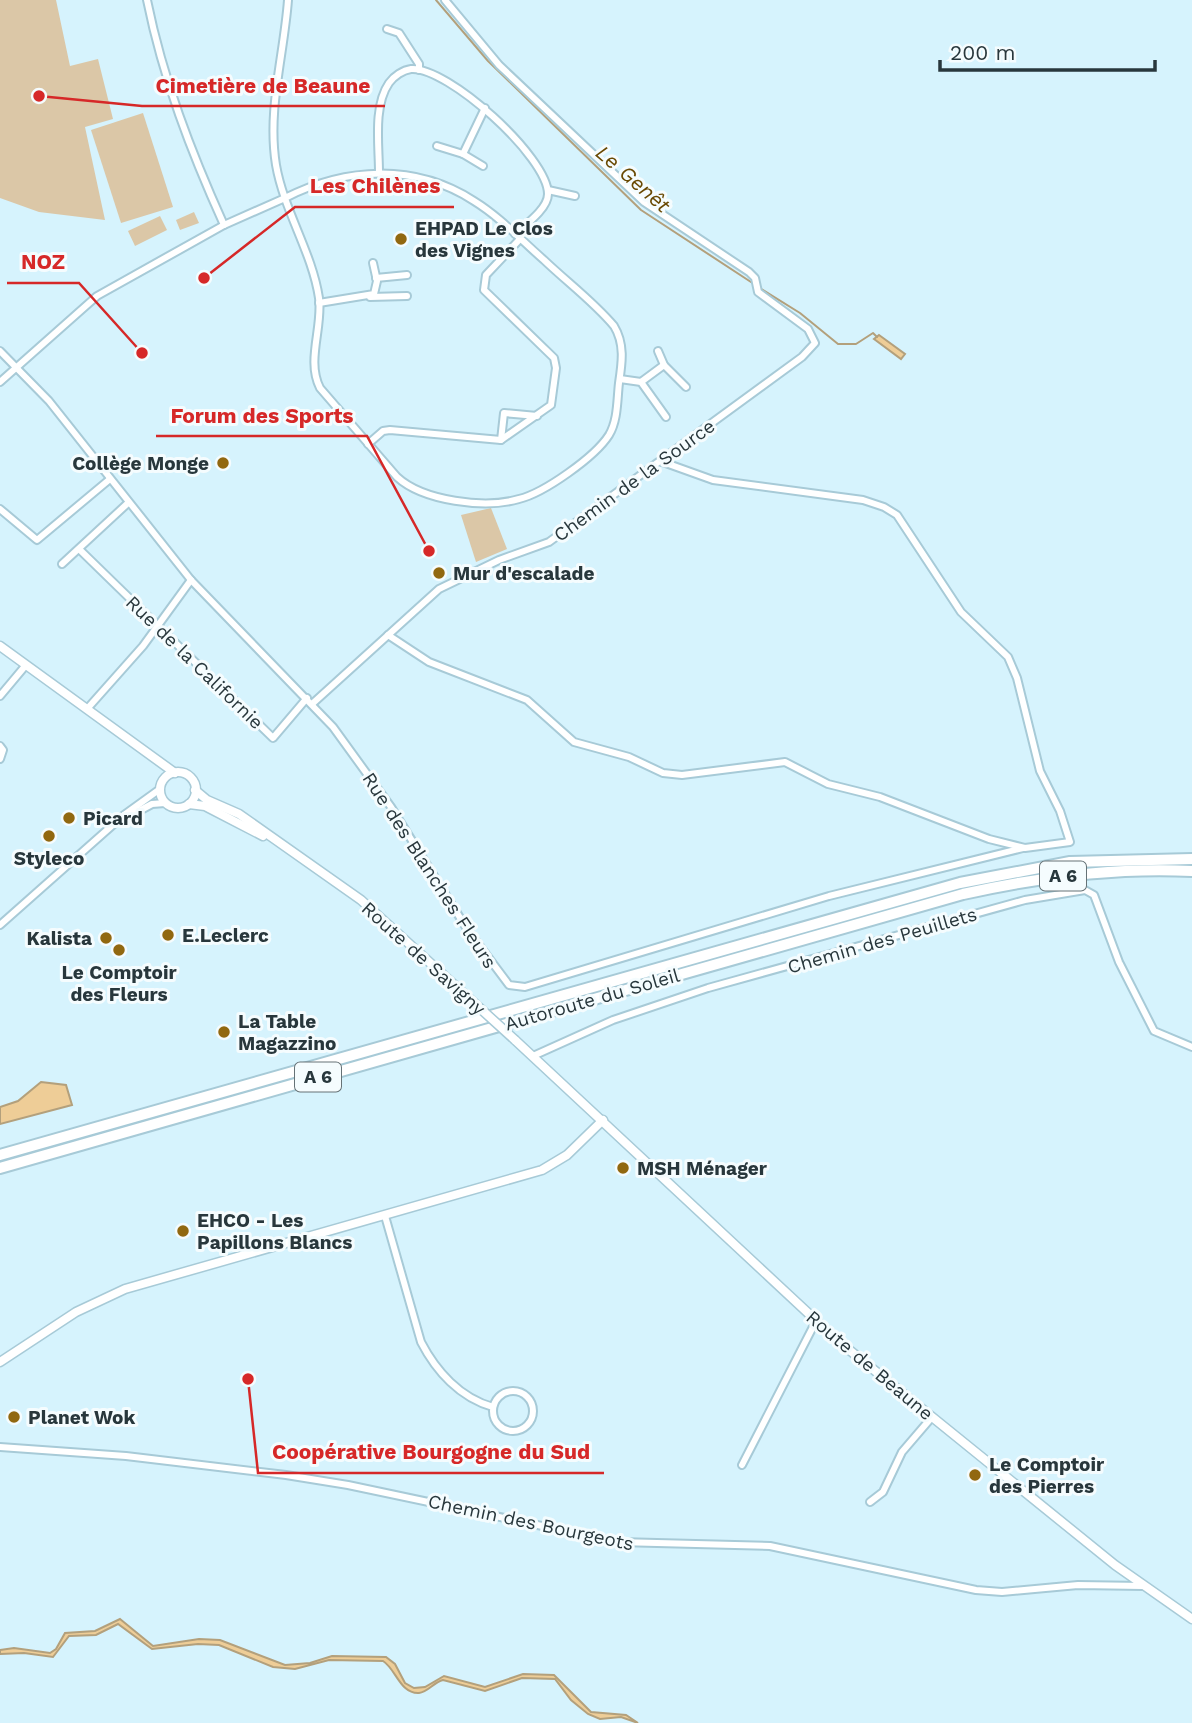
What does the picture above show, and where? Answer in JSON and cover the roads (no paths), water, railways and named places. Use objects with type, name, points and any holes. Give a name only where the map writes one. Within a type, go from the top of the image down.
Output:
[{"type":"highway","name":"Autoroute du Soleil","points":[[0,1155],[939,888],[1070,862],[1192,859]]},
{"type":"highway","name":"Autoroute du Soleil","points":[[0,1168],[963,894],[1072,874],[1124,870],[1192,871]]},
{"type":"highway","points":[[0,1175],[22,1168],[44,1155]]},
{"type":"main road","points":[[0,646],[153,758],[176,773],[188,776],[195,790],[189,804],[176,808],[165,803],[153,758]]},
{"type":"main road","points":[[161,785],[176,773]]},
{"type":"main road","name":"Route de Savigny","points":[[195,790],[273,839],[375,912],[568,1087]]},
{"type":"main road","name":"Route de Savigny","points":[[189,804],[228,810]]},
{"type":"main road","name":"Route de Beaune","points":[[568,1087],[816,1321],[1143,1586],[1192,1619]]},
{"type":"main road","points":[[0,1362],[76,1312],[125,1289],[385,1216],[550,1166],[567,1155],[603,1120]]},
{"type":"street","points":[[147,0],[162,65],[185,136],[224,225]]},
{"type":"street","name":"Chemin de la Source","points":[[310,701],[439,589],[520,550],[549,542],[802,357],[814,343],[808,330],[761,296],[749,272],[643,202],[499,65],[445,0]]},
{"type":"street","points":[[0,382],[97,296],[224,225],[285,198],[335,179],[379,173],[415,177],[456,191],[486,209],[614,326],[622,347],[620,379],[614,424],[603,444],[542,489],[503,502],[439,498],[405,484],[316,381],[319,303],[315,280],[285,198],[276,166],[276,81],[288,1]]},
{"type":"street","points":[[387,29],[399,33],[419,64],[419,70]]},
{"type":"street","points":[[368,444],[383,431],[390,430],[501,440],[539,416],[553,400],[556,368],[554,358],[488,297],[484,284],[486,275],[546,202],[548,190],[513,134],[485,108],[419,70],[412,69],[398,74],[385,90],[379,135],[379,173]]},
{"type":"street","points":[[463,155],[485,108]]},
{"type":"street","points":[[437,146],[463,155],[483,166]]},
{"type":"street","points":[[548,190],[575,196]]},
{"type":"street","points":[[369,297],[375,290],[373,263]]},
{"type":"street","points":[[376,278],[407,275]]},
{"type":"street","points":[[319,303],[407,296]]},
{"type":"street","name":"Rue des Blanches Fleurs","points":[[0,351],[50,401],[191,580],[310,701],[342,738],[391,807],[499,975],[516,987],[850,890],[1024,848]]},
{"type":"street","points":[[658,351],[664,365],[686,387]]},
{"type":"street","points":[[620,379],[641,382],[664,365]]},
{"type":"street","points":[[641,382],[666,417]]},
{"type":"street","points":[[501,440],[504,413],[539,416]]},
{"type":"street","points":[[388,635],[429,662],[489,683],[527,700],[574,742],[629,757],[663,773],[682,775],[785,762],[828,784],[880,797],[970,833],[1024,848],[1070,842],[1060,811],[1040,771],[1017,678],[1008,657],[955,605],[897,515],[863,500],[713,480],[660,461]]},
{"type":"street","points":[[0,509],[37,540],[110,479]]},
{"type":"street","points":[[503,502],[506,510]]},
{"type":"street","points":[[62,564],[128,503]]},
{"type":"street","name":"Rue de la Californie","points":[[79,549],[273,738],[310,701]]},
{"type":"street","points":[[87,709],[158,626],[191,580]]},
{"type":"street","points":[[0,696],[26,665]]},
{"type":"street","points":[[0,746],[3,750],[0,759]]},
{"type":"street","points":[[0,925],[161,785]]},
{"type":"street","points":[[119,821],[152,804],[165,803]]},
{"type":"street","name":"Chemin des Peuillets","points":[[533,1056],[571,1037],[708,988],[1035,898],[1085,890],[1094,895],[1119,962],[1154,1031],[1192,1047]]},
{"type":"street","points":[[385,1216],[421,1342],[429,1357],[464,1394],[493,1407]]},
{"type":"street","points":[[743,1465],[816,1321]]},
{"type":"street","points":[[519,1392],[530,1401],[532,1415],[525,1427],[506,1430],[495,1421],[493,1407],[500,1395],[519,1392]]},
{"type":"street","points":[[870,1502],[883,1492],[902,1452],[932,1417]]},
{"type":"street","name":"Chemin des Bourgeots","points":[[0,1447],[126,1456],[286,1475],[348,1485],[618,1542],[770,1546],[976,1590],[1002,1592],[1078,1585],[1143,1586]]},
{"type":"waterway","name":"Le Genêt","points":[[436,0],[488,61],[641,210],[754,284]]},
{"type":"waterway","name":"Le Genêt","points":[[758,287],[800,313],[838,344],[856,344],[873,333],[877,337]]},
{"type":"place","name":"Cimetière de Beaune","points":[[39,96]]},
{"type":"place","name":"EHPAD Le Clos des Vignes","points":[[401,239]]},
{"type":"place","name":"Les Chilènes","points":[[204,278]]},
{"type":"place","name":"NOZ","points":[[142,353]]},
{"type":"place","name":"Collège Monge","points":[[223,463]]},
{"type":"place","name":"Forum des Sports","points":[[429,551]]},
{"type":"place","name":"Mur d'escalade","points":[[439,573]]},
{"type":"place","name":"Picard","points":[[69,818]]},
{"type":"place","name":"Styleco","points":[[49,836]]},
{"type":"place","name":"E.Leclerc","points":[[168,935]]},
{"type":"place","name":"Kalista","points":[[106,938]]},
{"type":"place","name":"Le Comptoir des Fleurs","points":[[119,950]]},
{"type":"place","name":"La Table Magazzino","points":[[224,1032]]},
{"type":"place","name":"MSH Ménager","points":[[623,1168]]},
{"type":"place","name":"EHCO - Les Papillons Blancs","points":[[183,1231]]},
{"type":"place","name":"Coopérative Bourgogne du Sud","points":[[248,1379]]},
{"type":"place","name":"Planet Wok","points":[[14,1417]]},
{"type":"place","name":"Le Comptoir des Pierres","points":[[975,1475]]}]
